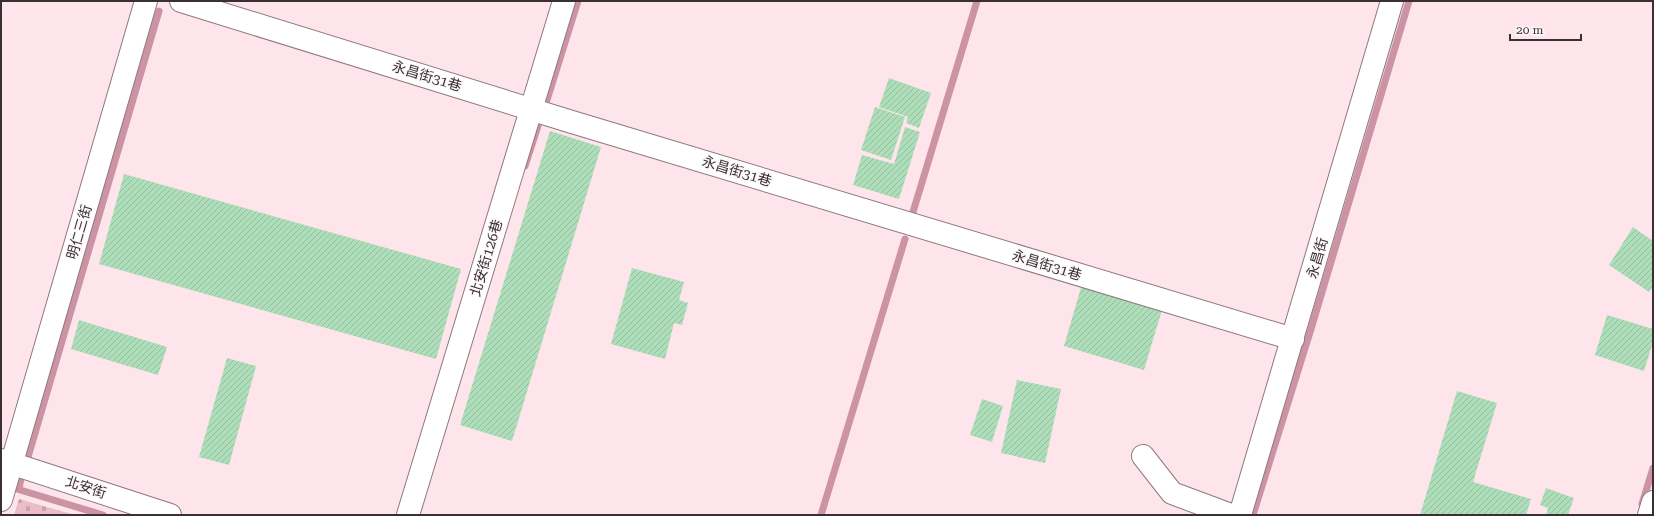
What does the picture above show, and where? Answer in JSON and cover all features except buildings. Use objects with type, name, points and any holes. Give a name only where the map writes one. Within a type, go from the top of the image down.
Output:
[{"type":"street","name":"明仁三街","points":[[1,500],[7,462],[146,1]]},
{"type":"street","name":"永昌街31巷","points":[[181,1],[1293,339]]},
{"type":"street","name":"北安街126巷","points":[[408,515],[564,1]]},
{"type":"street","name":"永昌街","points":[[1240,515],[1392,1]]},
{"type":"street","points":[[1143,456],[1172,493],[1231,515]]},
{"type":"street","name":"北安街","points":[[7,462],[170,515]]},
{"type":"street","points":[[1649,515],[1653,502]]},
{"type":"green space","points":[[19,499],[75,515],[14,515]]},
{"type":"waterway","points":[[547,100],[578,1]]},
{"type":"waterway","points":[[913,212],[977,1]]},
{"type":"waterway","points":[[1253,515],[1311,329],[1409,1]]},
{"type":"waterway","points":[[28,457],[159,11]]},
{"type":"waterway","points":[[525,166],[538,126]]},
{"type":"waterway","points":[[821,515],[905,239]]},
{"type":"waterway","points":[[1642,504],[1653,468]]},
{"type":"waterway","points":[[19,489],[21,478]]},
{"type":"waterway","points":[[7,486],[103,515]]}]
